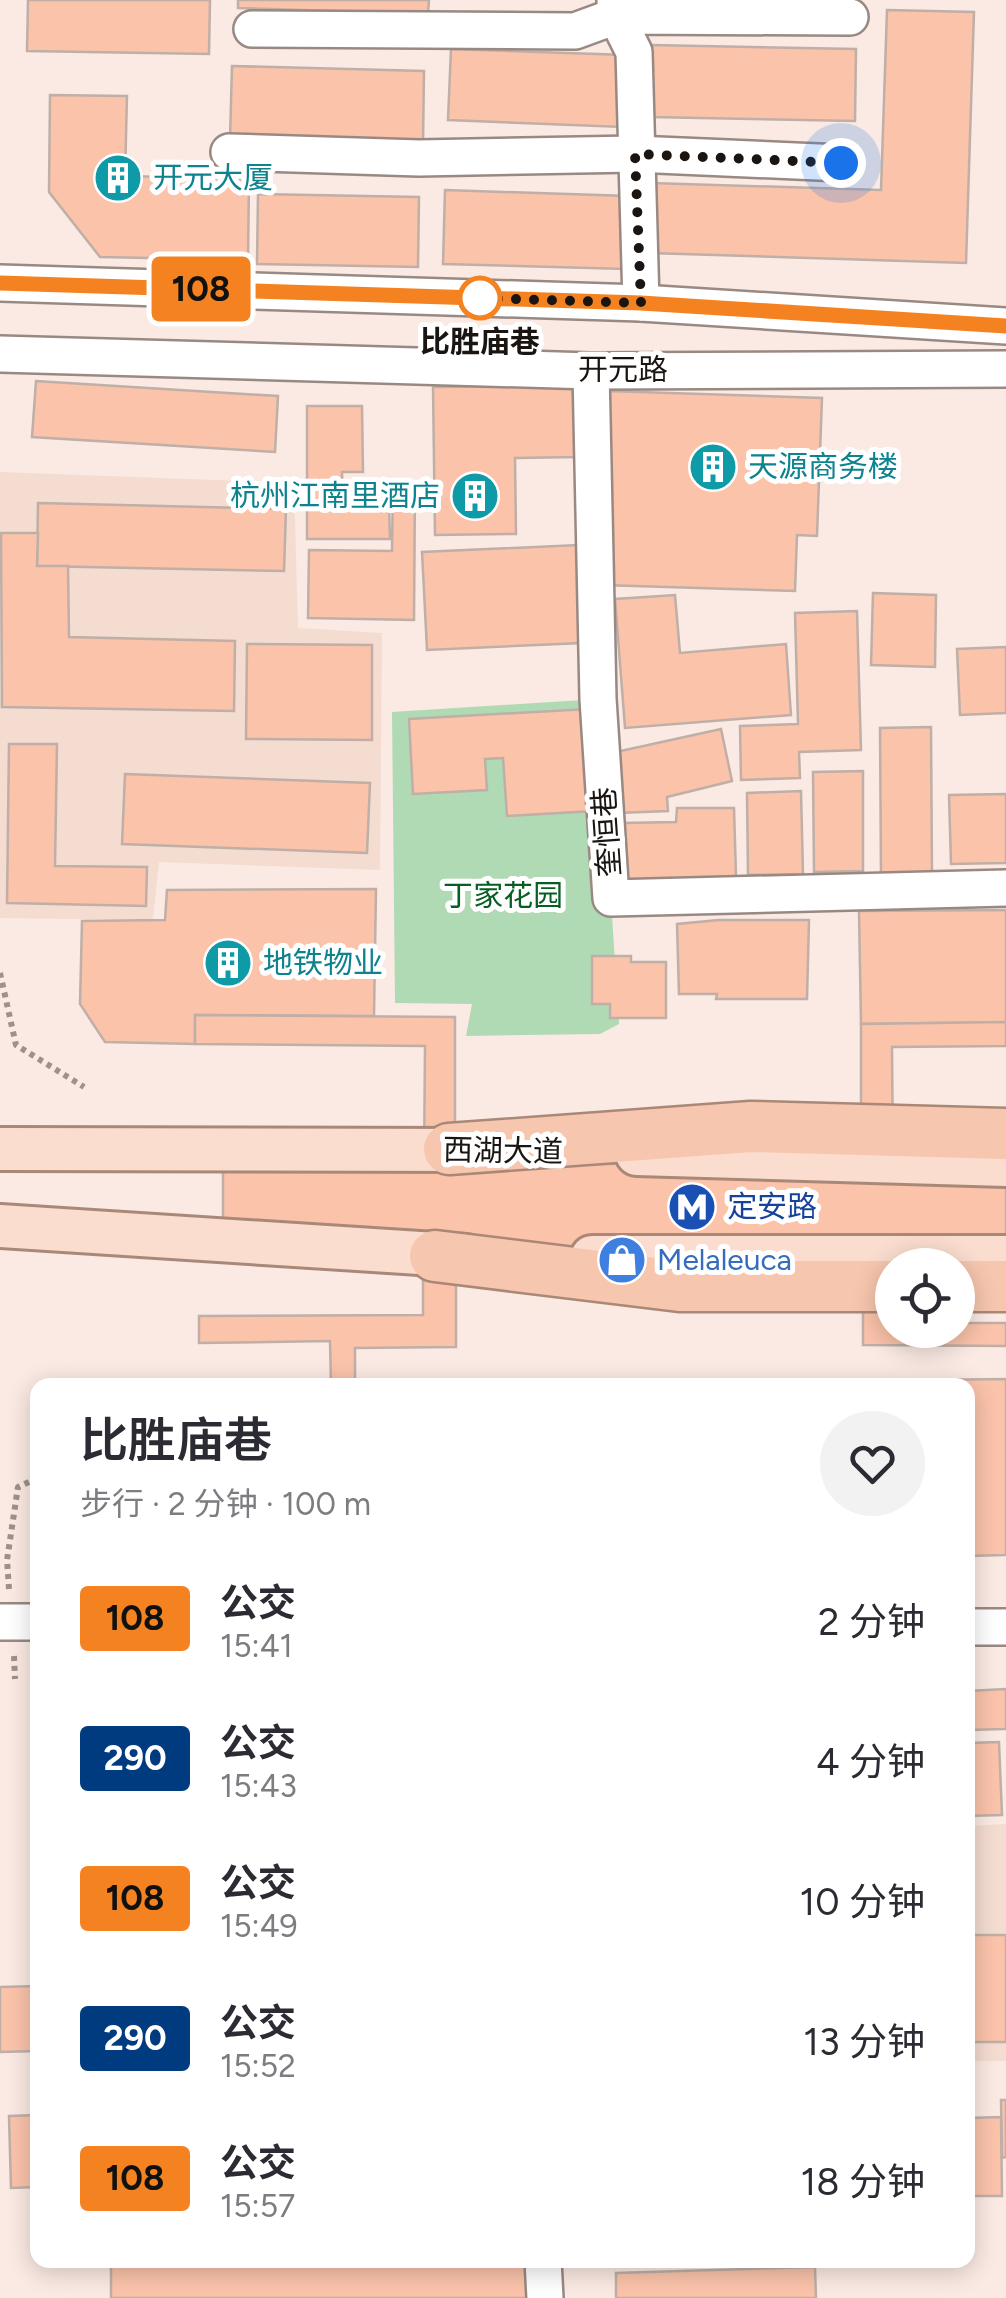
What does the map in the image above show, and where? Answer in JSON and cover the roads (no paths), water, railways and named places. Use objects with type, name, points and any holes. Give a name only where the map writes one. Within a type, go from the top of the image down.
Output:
[{"type":"highway","points":[[448,1149],[751,1128],[1006,1134]]},
{"type":"highway","points":[[435,1256],[680,1286],[875,1286]]},
{"type":"highway","points":[[975,1286],[1006,1286]]},
{"type":"main road","name":"西湖大道","points":[[0,1149],[448,1149],[1006,1165]]},
{"type":"main road","points":[[0,1226],[435,1256],[1006,1257]]},
{"type":"street","points":[[252,29],[575,31],[616,8],[850,17]]},
{"type":"street","points":[[616,8],[634,52],[641,303]]},
{"type":"street","points":[[229,152],[419,158],[635,154],[841,163]]},
{"type":"street","points":[[0,283],[641,303],[1006,326]]},
{"type":"street","name":"开元路","points":[[0,354],[590,371],[1006,368]]},
{"type":"street","name":"奎恒巷","points":[[590,371],[598,699],[611,898],[1006,888]]},
{"type":"street","points":[[975,1626],[1006,1627]]},
{"type":"street","points":[[543,2268],[545,2298]]},
{"type":"place","name":"开元大厦","points":[[118,178]]},
{"type":"place","name":"比胜庙巷","points":[[480,298]]},
{"type":"place","name":"天源商务楼","points":[[713,467]]},
{"type":"place","name":"杭州江南里酒店","points":[[475,496]]},
{"type":"place","name":"地铁物业","points":[[228,963]]},
{"type":"place","name":"定安路","points":[[692,1207]]},
{"type":"place","name":"Melaleuca","points":[[622,1260]]},
{"type":"park label","name":"丁家花园","points":[[503,896]]}]
